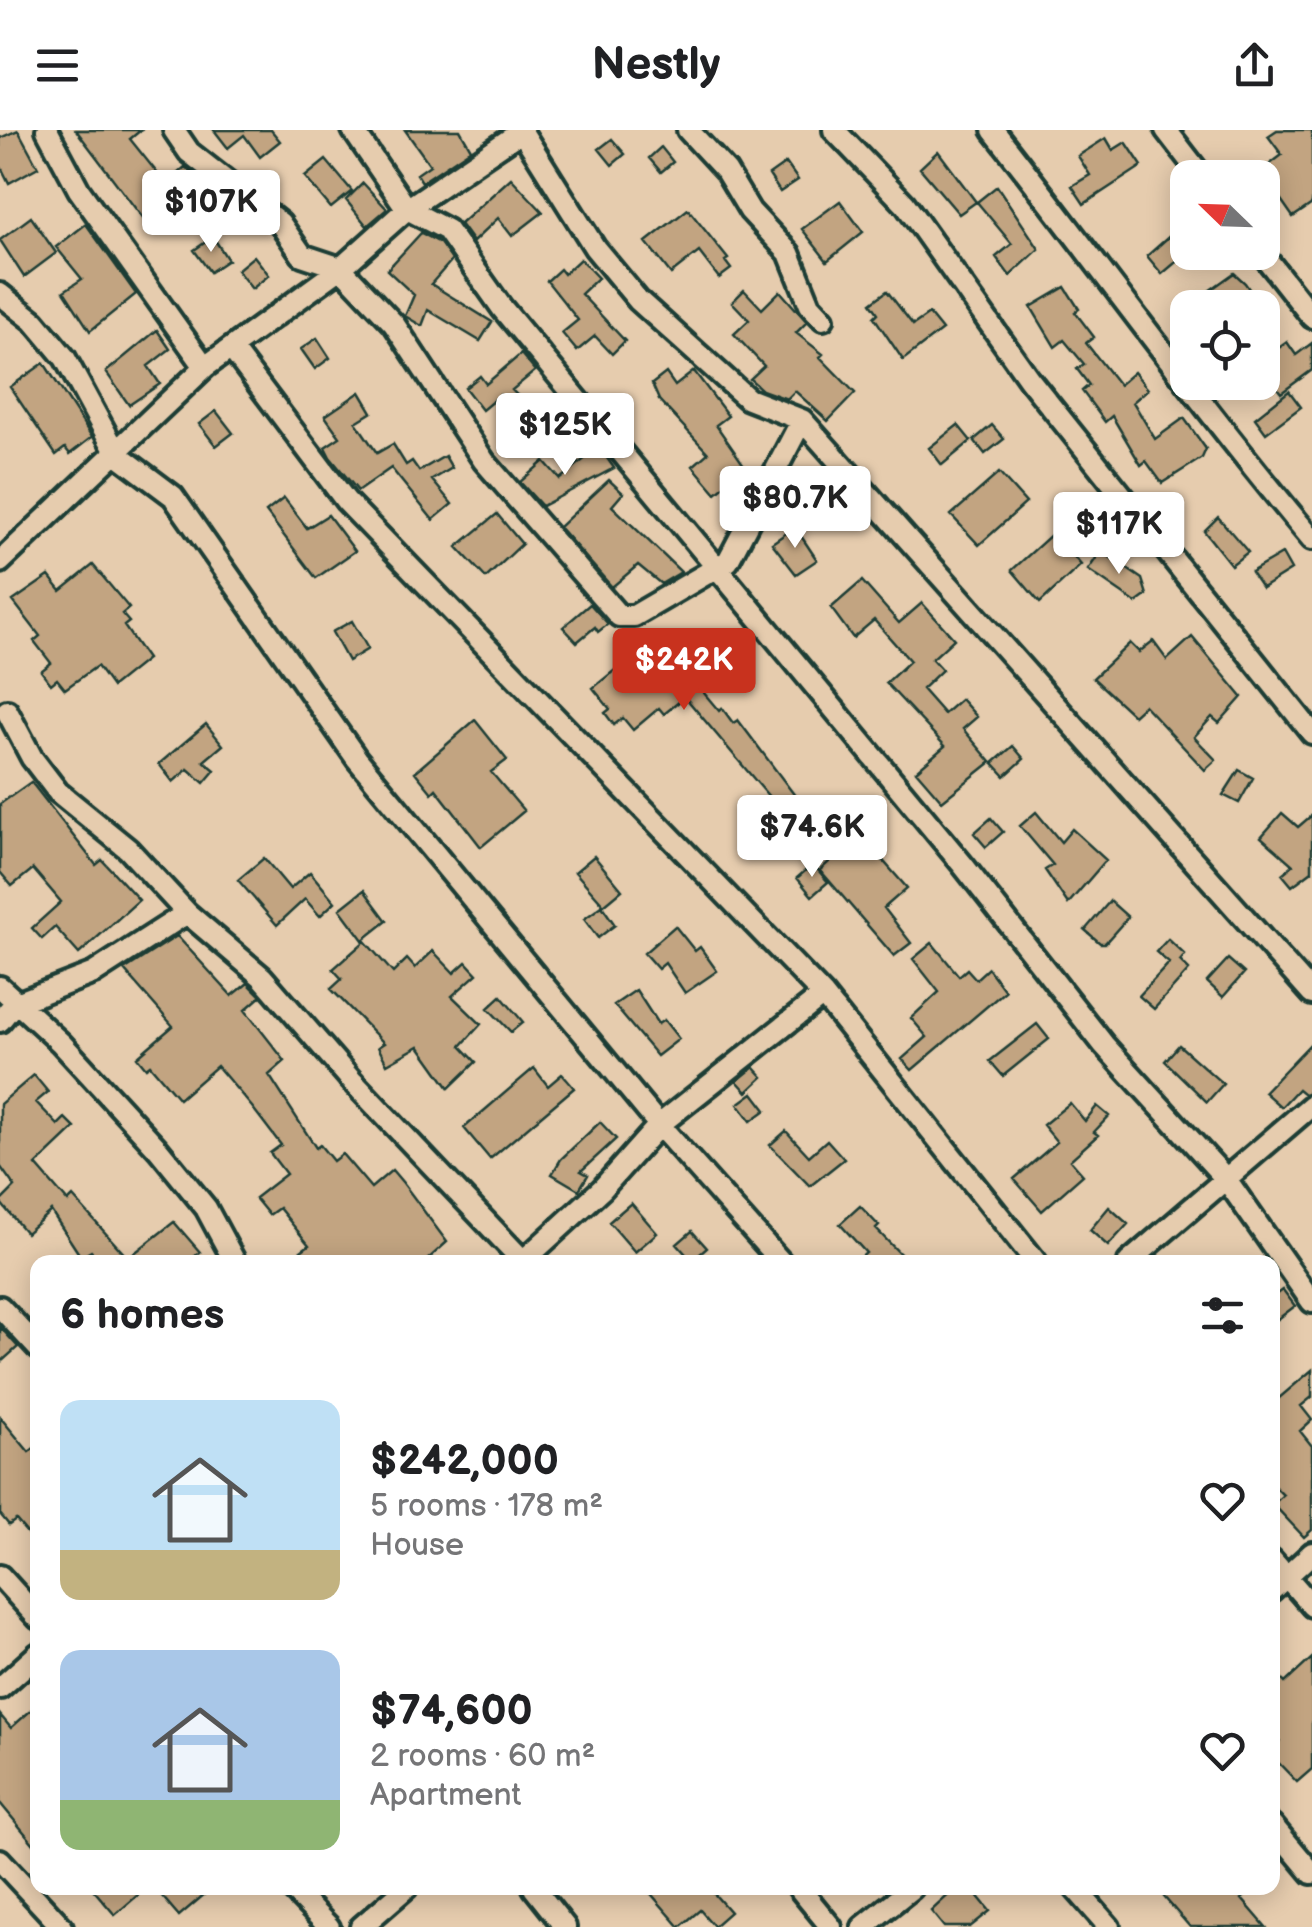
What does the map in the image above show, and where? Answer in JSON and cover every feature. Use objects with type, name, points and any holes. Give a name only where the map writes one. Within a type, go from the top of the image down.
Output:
[{"type":"street","points":[[47,130],[79,190],[204,367]]},
{"type":"street","points":[[174,130],[189,152],[280,223],[302,255],[341,268],[394,324],[484,461],[612,611],[624,618],[718,568],[737,550],[802,420]]},
{"type":"street","points":[[353,130],[406,209],[447,230],[502,308],[1104,1045],[1226,1179],[1279,1255]]},
{"type":"street","points":[[0,562],[204,367],[341,268],[406,209],[522,130],[595,248],[638,300],[748,399],[802,420],[1312,994]]},
{"type":"street","points":[[688,130],[726,170],[750,211],[789,253],[810,305],[822,319]]},
{"type":"street","points":[[834,130],[905,204],[1029,379],[1312,733]]},
{"type":"street","points":[[994,130],[1156,338],[1190,388],[1312,539]]},
{"type":"street","points":[[1166,130],[1189,160]]},
{"type":"street","points":[[1275,270],[1312,318]]},
{"type":"street","points":[[0,294],[34,321],[65,358],[117,454],[173,496],[357,759],[660,1125],[775,1255]]},
{"type":"street","points":[[231,348],[346,501],[823,995],[1030,1255]]},
{"type":"street","points":[[2,708],[58,792],[128,850],[187,913],[262,977],[353,1082],[516,1255]]},
{"type":"street","points":[[0,1021],[14,1004],[94,973],[187,913]]},
{"type":"street","points":[[0,987],[61,1044],[158,1148],[206,1208],[231,1255]]},
{"type":"street","points":[[531,1255],[602,1189],[660,1125],[823,995]]},
{"type":"street","points":[[1137,1255],[1312,1105]]},
{"type":"street","points":[[1280,1256],[1312,1302]]},
{"type":"street","points":[[0,1307],[30,1339]]},
{"type":"street","points":[[1280,1582],[1312,1553]]},
{"type":"street","points":[[0,1576],[30,1609]]},
{"type":"street","points":[[1280,1584],[1312,1606]]},
{"type":"street","points":[[0,1688],[30,1661]]},
{"type":"street","points":[[1280,1835],[1312,1873]]},
{"type":"street","points":[[0,1860],[30,1892]]},
{"type":"street","points":[[32,1895],[62,1927]]},
{"type":"street","points":[[298,1895],[329,1927]]},
{"type":"street","points":[[361,1927],[398,1895]]},
{"type":"street","points":[[539,1895],[564,1927]]},
{"type":"street","points":[[805,1895],[831,1927]]},
{"type":"street","points":[[862,1927],[903,1895]]},
{"type":"street","points":[[1081,1895],[1108,1927]]},
{"type":"building","points":[[18,130],[38,167],[9,183],[0,165],[0,138]]},
{"type":"building","points":[[76,130],[141,130],[130,139],[166,184],[185,167],[205,183],[151,229]]},
{"type":"building","points":[[214,130],[271,130],[280,141],[260,157],[244,135],[228,148]]},
{"type":"building","points":[[405,130],[460,130],[471,149],[422,182],[417,174],[430,165]]},
{"type":"building","points":[[1277,130],[1312,130],[1312,204],[1293,217],[1280,198],[1280,160],[1275,160],[1282,155],[1268,136]]},
{"type":"building","points":[[1106,138],[1113,150],[1126,142],[1142,166],[1084,204],[1072,186],[1090,175],[1078,156]]},
{"type":"building","points":[[612,139],[625,154],[612,165],[599,149]]},
{"type":"building","points":[[661,147],[673,162],[661,172],[649,158]]},
{"type":"building","points":[[938,151],[976,202],[959,214],[920,168]]},
{"type":"building","points":[[326,160],[352,191],[331,208],[305,177]]},
{"type":"building","points":[[786,163],[798,180],[780,192],[769,175]]},
{"type":"building","points":[[511,178],[543,212],[512,236],[498,218],[473,242],[460,224]]},
{"type":"building","points":[[363,183],[387,209],[367,226],[346,200]]},
{"type":"building","points":[[997,186],[1039,249],[1010,276],[996,257],[1012,244],[977,202]]},
{"type":"building","points":[[228,200],[250,217],[240,225],[234,218],[209,235],[200,223]]},
{"type":"building","points":[[840,201],[863,232],[827,261],[802,229]]},
{"type":"building","points":[[688,209],[728,259],[725,261],[731,269],[719,278],[699,252],[671,274],[646,242]]},
{"type":"building","points":[[31,217],[56,253],[24,277],[0,240]]},
{"type":"building","points":[[86,224],[136,294],[90,331],[64,291],[82,279],[56,247]]},
{"type":"building","points":[[421,233],[440,243],[452,260],[431,284],[492,322],[480,341],[428,310],[422,326],[405,316],[414,295],[387,270]]},
{"type":"building","points":[[1170,236],[1170,267],[1162,274],[1147,256]]},
{"type":"building","points":[[213,237],[228,260],[210,272],[194,250]]},
{"type":"building","points":[[254,256],[269,275],[252,289],[237,270]]},
{"type":"building","points":[[580,259],[598,278],[581,294],[625,341],[612,354],[595,336],[577,351],[562,333],[578,320],[547,281],[560,269],[564,274]]},
{"type":"building","points":[[1234,273],[1250,290],[1210,290]]},
{"type":"building","points":[[1065,287],[1079,309],[1075,312],[1094,337],[1086,343],[1119,385],[1134,372],[1148,389],[1133,402],[1155,439],[1184,418],[1206,449],[1202,458],[1162,483],[1146,461],[1141,465],[1112,416],[1105,422],[1082,391],[1089,385],[1077,369],[1084,364],[1064,340],[1055,347],[1031,307]]},
{"type":"building","points":[[744,290],[762,309],[780,291],[807,322],[796,333],[823,354],[820,357],[855,393],[828,421],[795,391],[787,399],[762,390],[750,379],[764,366],[734,334],[749,320],[732,302]]},
{"type":"building","points":[[887,291],[913,325],[929,314],[942,330],[903,360],[874,317],[878,313],[871,303]]},
{"type":"building","points":[[157,330],[170,349],[148,366],[160,384],[129,405],[106,372]]},
{"type":"building","points":[[317,338],[330,358],[315,369],[301,349]]},
{"type":"building","points":[[1287,342],[1296,355],[1312,343],[1312,370],[1281,393],[1280,392],[1280,347]]},
{"type":"building","points":[[521,354],[535,371],[512,390],[551,430],[535,446],[514,425],[521,418],[500,395],[482,410],[465,388],[480,376],[486,384]]},
{"type":"building","points":[[44,363],[92,437],[70,454],[65,448],[56,455],[10,387]]},
{"type":"building","points":[[694,371],[728,416],[716,425],[746,468],[716,493],[693,466],[708,453],[659,400],[652,384],[666,373],[675,386]]},
{"type":"building","points":[[1289,391],[1301,407],[1266,433],[1255,418]]},
{"type":"building","points":[[360,392],[372,412],[356,422],[377,453],[393,444],[406,465],[412,461],[419,471],[445,456],[452,468],[432,480],[452,504],[433,520],[391,468],[358,491],[330,457],[325,447],[340,437],[325,416]]},
{"type":"building","points":[[216,411],[233,433],[216,446],[199,424]]},
{"type":"building","points":[[958,425],[971,441],[942,465],[929,448]]},
{"type":"building","points":[[992,425],[1004,439],[985,454],[974,440]]},
{"type":"building","points":[[599,447],[614,468],[542,506],[520,482],[544,461],[560,479]]},
{"type":"building","points":[[999,473],[1026,503],[979,545],[951,515]]},
{"type":"building","points":[[609,480],[623,493],[612,506],[681,572],[661,584],[638,565],[612,587],[559,527]]},
{"type":"building","points":[[284,498],[307,528],[328,515],[355,551],[316,578],[266,512]]},
{"type":"building","points":[[497,514],[522,544],[486,578],[457,547]]},
{"type":"building","points":[[1218,517],[1248,552],[1231,565],[1204,531]]},
{"type":"building","points":[[795,527],[817,560],[796,574],[772,543]]},
{"type":"building","points":[[1053,533],[1081,565],[1040,603],[1012,570]]},
{"type":"building","points":[[1101,551],[1142,579],[1147,595],[1136,603],[1088,570]]},
{"type":"building","points":[[1282,554],[1291,570],[1262,588],[1251,572]]},
{"type":"building","points":[[93,565],[129,608],[122,614],[129,622],[124,626],[147,659],[112,687],[97,666],[65,689],[57,679],[51,684],[41,671],[51,663],[34,641],[40,636],[13,601],[49,576],[61,591]]},
{"type":"building","points":[[862,581],[899,623],[922,603],[954,639],[932,659],[942,670],[922,689],[944,714],[961,699],[977,717],[963,729],[991,762],[942,801],[916,771],[945,746],[886,683],[910,661],[874,620],[853,638],[831,608]]},
{"type":"building","points":[[590,604],[608,624],[598,632],[595,627],[577,642],[563,627]]},
{"type":"building","points":[[352,621],[368,649],[348,661],[332,632]]},
{"type":"building","points":[[1192,637],[1242,697],[1219,723],[1212,717],[1194,737],[1216,760],[1205,770],[1144,705],[1133,715],[1093,678],[1130,643],[1139,652],[1153,641],[1167,660]]},
{"type":"building","points":[[668,650],[719,711],[722,708],[733,723],[738,720],[796,797],[781,811],[685,697],[664,714],[659,708],[633,730],[623,718],[614,725],[605,713],[610,709],[593,688],[631,657],[634,661],[646,652],[654,662]]},
{"type":"building","points":[[475,720],[507,760],[491,772],[524,811],[481,847],[436,789],[432,793],[415,772]]},
{"type":"building","points":[[206,724],[223,745],[204,761],[215,770],[204,783],[188,769],[173,782],[159,764]]},
{"type":"building","points":[[1013,746],[1024,759],[1005,776],[993,763]]},
{"type":"building","points":[[1239,770],[1253,778],[1239,803],[1223,795]]},
{"type":"building","points":[[31,782],[96,865],[102,860],[139,900],[79,954],[55,927],[42,939],[32,928],[61,902],[33,869],[12,886],[0,872],[0,804]]},
{"type":"building","points":[[1036,812],[1061,842],[1072,829],[1106,860],[1068,904],[1045,870],[1053,865],[1020,826]]},
{"type":"building","points":[[1282,813],[1298,827],[1312,815],[1312,871],[1292,886],[1282,874],[1293,865],[1261,837]]},
{"type":"building","points":[[991,818],[1003,832],[986,847],[974,833]]},
{"type":"building","points":[[872,840],[883,852],[879,856],[907,888],[884,908],[911,943],[894,956],[820,870],[850,843],[858,852]]},
{"type":"building","points":[[594,856],[622,890],[604,905],[575,872]]},
{"type":"building","points":[[264,858],[290,889],[310,872],[335,902],[320,916],[305,899],[277,925],[238,880]]},
{"type":"building","points":[[813,864],[828,882],[812,896],[797,878]]},
{"type":"building","points":[[364,890],[387,921],[363,940],[340,909]]},
{"type":"building","points":[[1110,901],[1128,917],[1105,943],[1100,943],[1085,930]]},
{"type":"building","points":[[602,906],[615,925],[598,938],[584,919]]},
{"type":"building","points":[[675,926],[695,951],[700,947],[717,971],[685,993],[665,963],[658,969],[644,953]]},
{"type":"building","points":[[177,936],[232,996],[248,983],[261,996],[245,1010],[285,1061],[269,1075],[316,1148],[320,1145],[333,1161],[342,1154],[371,1188],[392,1170],[447,1242],[433,1255],[305,1255],[301,1251],[309,1245],[279,1208],[269,1215],[255,1198],[286,1174],[270,1153],[281,1145],[217,1066],[179,1099],[150,1065],[146,1068],[137,1057],[173,1026],[124,970]]},
{"type":"building","points":[[1168,939],[1185,955],[1180,961],[1189,970],[1154,1009],[1139,996],[1169,963],[1156,952]]},
{"type":"building","points":[[365,941],[393,973],[407,959],[415,968],[433,951],[454,973],[466,962],[477,974],[452,996],[481,1024],[461,1046],[476,1062],[449,1088],[419,1046],[387,1064],[378,1047],[384,1043],[331,989],[342,979],[333,969]]},
{"type":"building","points":[[932,943],[959,976],[967,969],[976,979],[988,968],[1005,991],[912,1070],[902,1059],[927,1037],[911,1018],[939,992],[913,959]]},
{"type":"building","points":[[1228,959],[1244,973],[1223,997],[1207,982]]},
{"type":"building","points":[[636,990],[658,1024],[664,1020],[679,1039],[657,1056],[614,1005]]},
{"type":"building","points":[[501,996],[523,1022],[511,1032],[488,1008]]},
{"type":"building","points":[[1037,1024],[1049,1039],[1003,1076],[990,1061]]},
{"type":"building","points":[[1312,1042],[1312,1092],[1304,1094],[1298,1089],[1281,1107],[1264,1092]]},
{"type":"building","points":[[1179,1045],[1223,1084],[1207,1102],[1165,1061]]},
{"type":"building","points":[[754,1067],[763,1077],[747,1092],[737,1081]]},
{"type":"building","points":[[534,1068],[548,1086],[562,1074],[574,1088],[490,1159],[464,1128]]},
{"type":"building","points":[[34,1075],[48,1092],[36,1102],[58,1125],[65,1118],[75,1128],[36,1165],[68,1202],[73,1197],[125,1255],[95,1255],[91,1251],[80,1255],[51,1211],[26,1233],[0,1202],[15,1187],[0,1166],[0,1104]]},
{"type":"building","points":[[753,1093],[766,1110],[751,1121],[738,1104]]},
{"type":"building","points":[[1070,1103],[1085,1121],[1097,1106],[1109,1116],[1094,1132],[1098,1135],[1070,1160],[1083,1175],[1042,1211],[1014,1179],[1057,1142],[1043,1125]]},
{"type":"building","points":[[600,1122],[616,1139],[581,1171],[588,1175],[579,1190],[552,1174],[561,1159]]},
{"type":"building","points":[[786,1131],[809,1156],[827,1140],[844,1159],[810,1186],[770,1145]]},
{"type":"building","points":[[631,1203],[657,1233],[635,1252],[609,1222]]},
{"type":"building","points":[[860,1206],[901,1255],[864,1255],[840,1224]]},
{"type":"building","points":[[1109,1207],[1128,1224],[1108,1246],[1090,1230]]},
{"type":"building","points":[[174,1222],[200,1252],[196,1255],[132,1255]]},
{"type":"building","points":[[692,1231],[707,1248],[699,1255],[687,1255],[677,1244]]},
{"type":"building","points":[[1283,1290],[1295,1306],[1280,1317]]},
{"type":"building","points":[[0,1327],[18,1347],[0,1363]]},
{"type":"building","points":[[1312,1370],[1312,1397],[1301,1406],[1312,1420],[1300,1431],[1312,1446],[1312,1530],[1304,1537],[1280,1511],[1280,1397]]},
{"type":"building","points":[[0,1417],[30,1451],[30,1537],[16,1520],[9,1525],[0,1514]]},
{"type":"building","points":[[1312,1658],[1312,1769],[1297,1782],[1280,1764],[1280,1678],[1285,1683]]},
{"type":"building","points":[[30,1711],[30,1839],[0,1803],[0,1715],[11,1728]]},
{"type":"building","points":[[98,1895],[138,1895],[115,1915]]},
{"type":"building","points":[[161,1895],[204,1895],[179,1916]]},
{"type":"building","points":[[652,1895],[715,1895],[730,1912],[714,1926],[700,1910],[680,1927]]},
{"type":"building","points":[[948,1895],[977,1895],[990,1911],[970,1927],[944,1927],[931,1911]]},
{"type":"building","points":[[1246,1895],[1242,1899],[1266,1927],[1190,1927],[1164,1897]]}]
